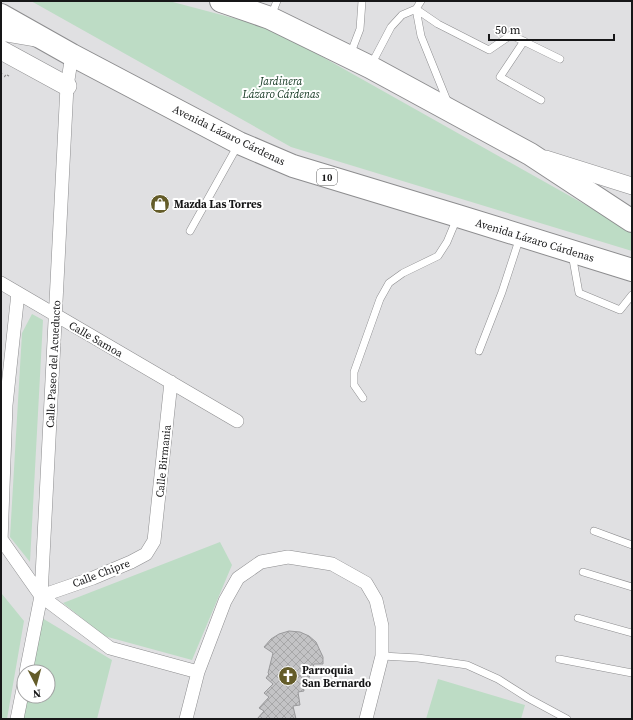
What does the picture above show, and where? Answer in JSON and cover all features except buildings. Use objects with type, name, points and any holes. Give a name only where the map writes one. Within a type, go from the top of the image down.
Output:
[{"type":"highway","points":[[221,1],[274,9],[349,57],[530,154],[632,221]]},
{"type":"highway","name":"Avenida Lázaro Cárdenas","points":[[1,15],[40,38],[239,143],[293,166],[632,270]]},
{"type":"main road","points":[[1,31],[40,38]]},
{"type":"main road","points":[[1,50],[67,86]]},
{"type":"street","name":"Calle Paseo del Acueducto","points":[[28,664],[41,596],[67,86],[72,55]]},
{"type":"street","points":[[530,154],[632,186]]},
{"type":"street","name":"Calle Samoa","points":[[1,283],[237,421]]},
{"type":"street","points":[[18,293],[6,405],[1,540],[41,596],[110,648],[198,672]]},
{"type":"street","name":"Calle Birmania","points":[[154,541],[171,382]]},
{"type":"street","name":"Calle Chipre","points":[[41,596],[93,578],[131,562],[146,554],[154,541]]},
{"type":"street","points":[[186,719],[198,672],[225,601],[238,578],[260,562],[288,556],[332,564],[366,582],[376,600],[382,626],[382,656],[366,719]]},
{"type":"street","points":[[17,719],[20,704]]},
{"type":"lane","points":[[349,57],[360,29],[362,1]]},
{"type":"lane","points":[[370,68],[391,27],[402,16],[416,9],[421,1]]},
{"type":"lane","points":[[416,9],[438,24],[488,50],[511,35],[560,59]]},
{"type":"lane","points":[[416,9],[420,36],[451,111]]},
{"type":"lane","points":[[524,41],[500,77],[541,100]]},
{"type":"lane","points":[[190,231],[239,143]]},
{"type":"lane","points":[[363,398],[354,385],[354,372],[380,299],[389,283],[403,273],[438,256],[448,242],[458,216]]},
{"type":"lane","points":[[478,351],[502,292],[520,235]]},
{"type":"lane","points":[[571,251],[579,293],[620,310],[632,295]]},
{"type":"lane","points":[[594,531],[632,545]]},
{"type":"lane","points":[[584,572],[632,587]]},
{"type":"lane","points":[[578,618],[632,633]]},
{"type":"lane","points":[[382,656],[418,658],[468,665],[498,678],[528,698],[568,719]]},
{"type":"lane","points":[[559,659],[632,673]]},
{"type":"path","points":[[1,74],[7,77]]},
{"type":"green space","name":"Jardinera Lázaro Cárdenas","points":[[31,1],[169,1],[271,28],[632,231],[632,251],[291,147]]},
{"type":"green space","points":[[32,314],[43,320],[30,562],[10,537],[22,333]]},
{"type":"green space","points":[[220,542],[232,565],[192,660],[104,636],[63,603]]},
{"type":"green space","points":[[2,594],[24,621],[7,719],[1,719]]},
{"type":"green space","points":[[42,618],[112,660],[97,719],[23,719],[26,704],[56,704],[56,664],[33,664]]},
{"type":"green space","points":[[438,679],[525,705],[521,719],[426,719]]},
{"type":"place","name":"Mazda Las Torres","points":[[160,204]]},
{"type":"place","name":"Parroquia San Bernardo","points":[[288,676]]}]
